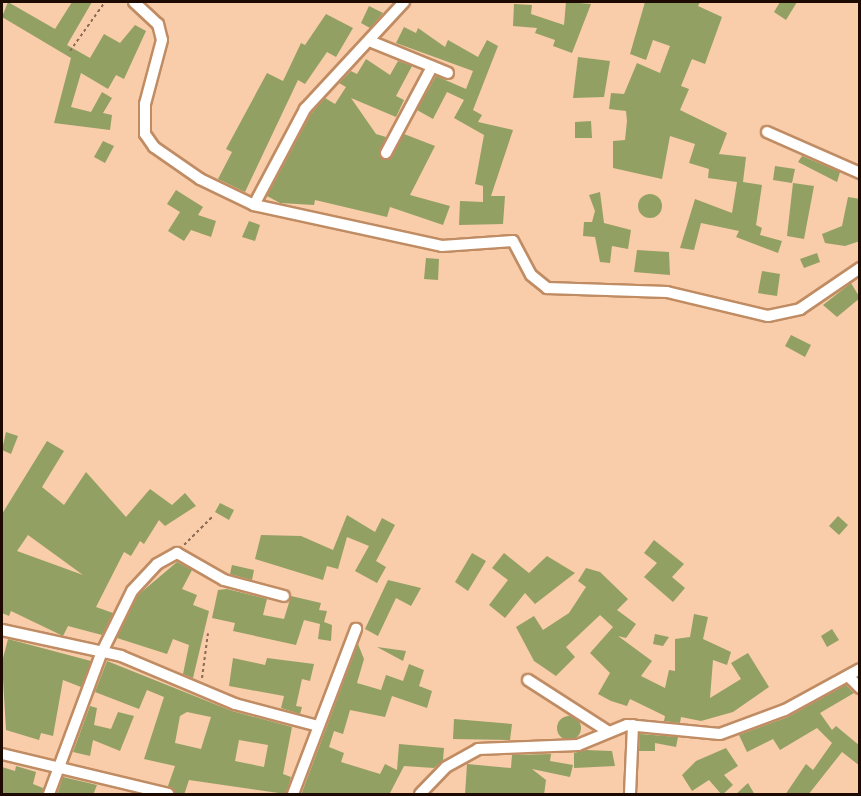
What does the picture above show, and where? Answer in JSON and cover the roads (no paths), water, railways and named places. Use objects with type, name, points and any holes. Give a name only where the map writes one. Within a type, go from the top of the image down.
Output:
[{"type":"street","points":[[134,2],[158,24],[162,40],[145,104],[145,134],[154,147],[200,179],[254,205],[442,246],[513,240],[531,275],[547,288],[667,292],[768,315],[800,309],[860,268]]},
{"type":"street","points":[[254,205],[305,109],[372,42],[405,2]]},
{"type":"street","points":[[372,42],[448,73]]},
{"type":"street","points":[[386,153],[432,67]]},
{"type":"street","points":[[767,132],[860,173]]},
{"type":"street","points":[[49,795],[101,654],[144,576],[177,553],[224,580],[284,596]]},
{"type":"street","points":[[293,795],[356,629]]},
{"type":"street","points":[[2,630],[101,654],[200,688],[251,710],[318,726]]},
{"type":"street","points":[[420,795],[446,767],[478,749],[578,745],[606,730],[633,725],[720,734],[785,710],[860,669]]},
{"type":"street","points":[[848,675],[860,688]]},
{"type":"street","points":[[528,680],[606,730]]},
{"type":"street","points":[[630,795],[633,725]]},
{"type":"street","points":[[2,754],[58,767],[132,790],[168,795]]}]
